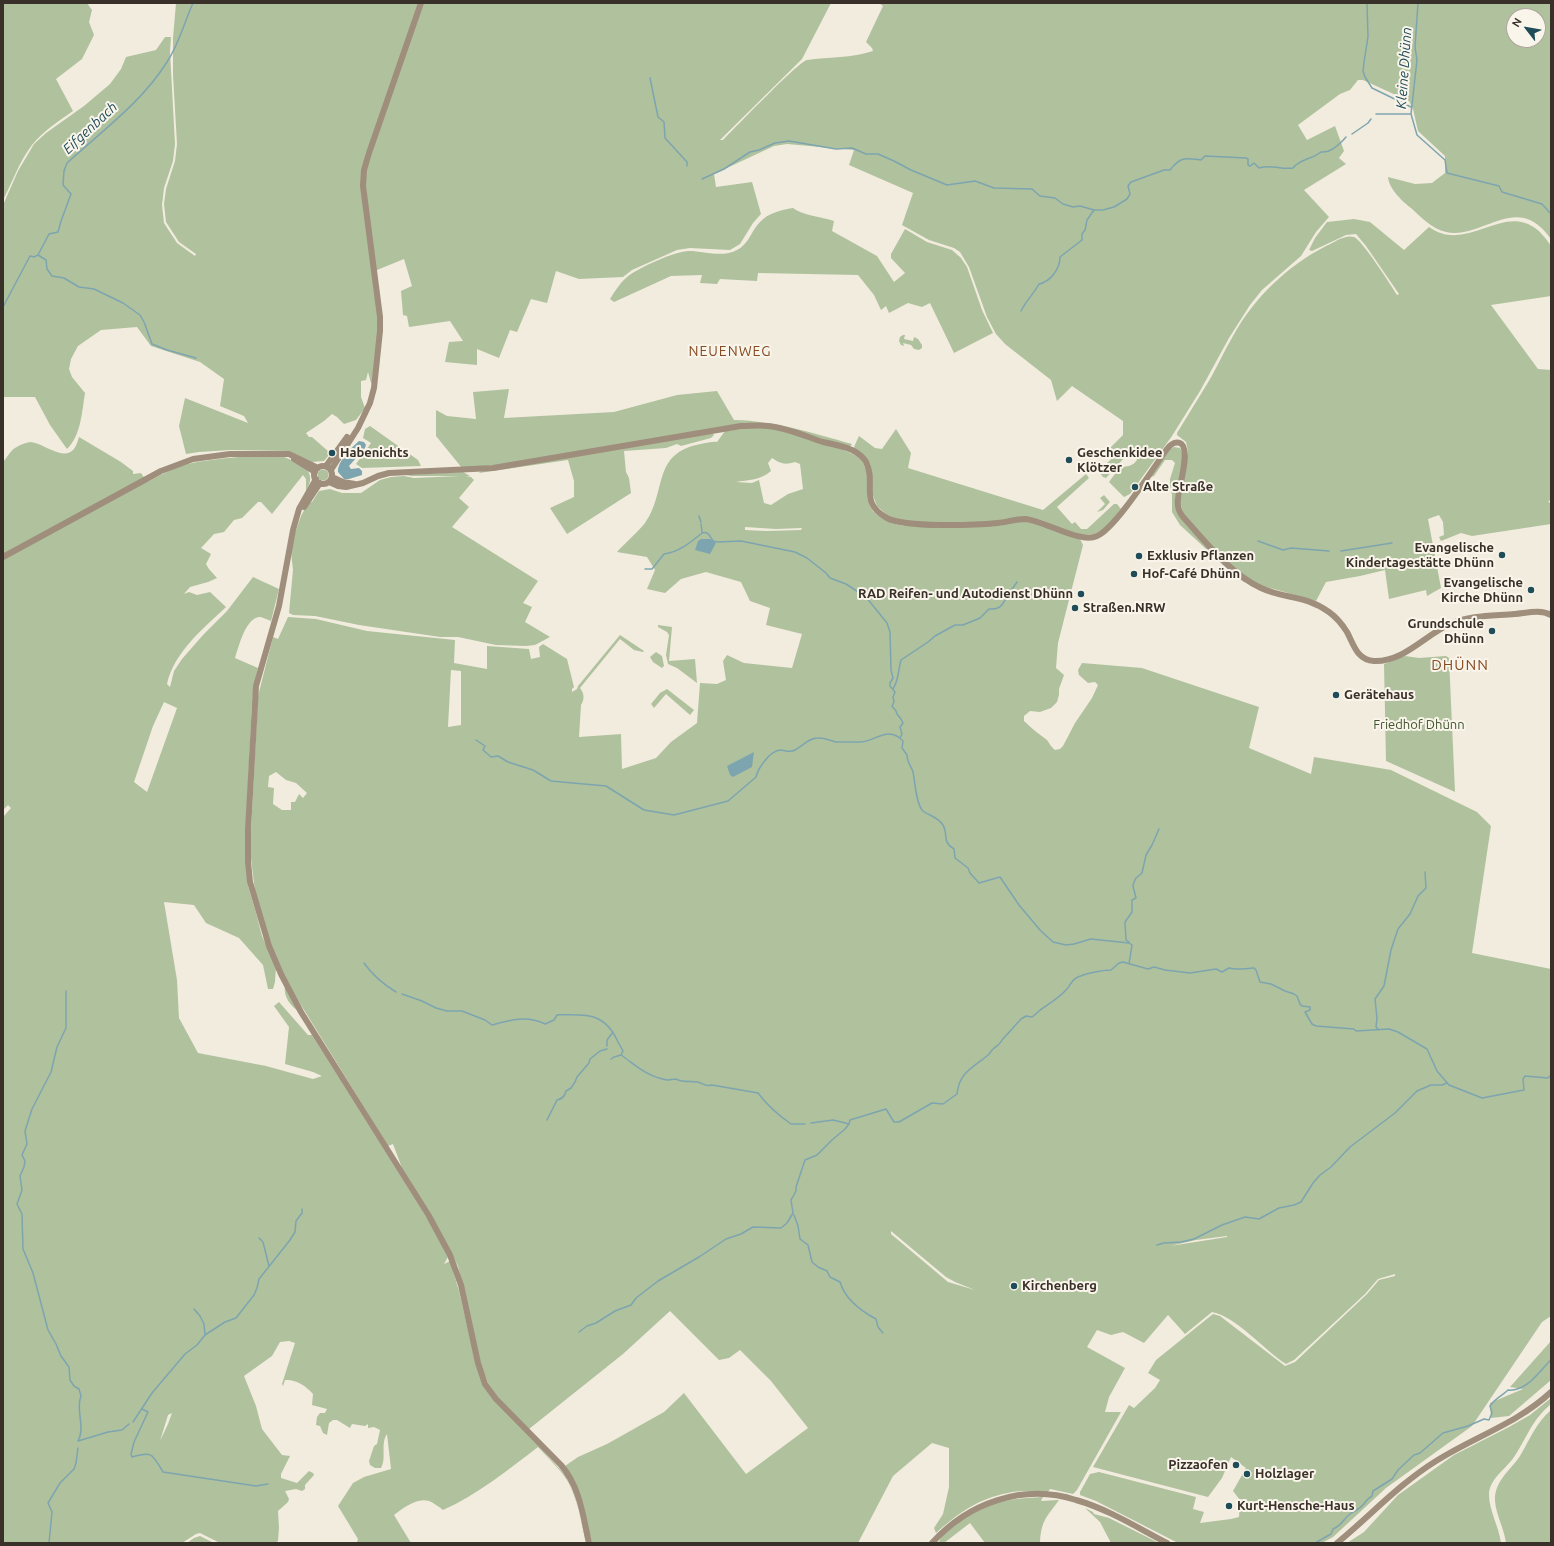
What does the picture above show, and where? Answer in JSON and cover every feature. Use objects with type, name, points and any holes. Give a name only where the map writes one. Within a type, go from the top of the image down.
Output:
[{"type":"main road","points":[[318,481],[325,484],[329,474],[355,432],[373,394],[380,325],[363,186],[364,170],[421,3]]},
{"type":"main road","points":[[3,557],[161,471],[180,463],[204,456],[223,454],[284,454],[316,470],[329,474],[342,487],[356,485],[384,474],[493,468],[741,426],[764,425],[844,447],[857,453],[864,460],[868,469],[869,495],[872,506],[880,513],[894,521],[908,524],[973,524],[998,523],[1024,519],[1039,522],[1074,535],[1089,538],[1097,537],[1106,531],[1126,507],[1167,449],[1173,443],[1179,443],[1183,446],[1186,453],[1178,499],[1179,510],[1182,517],[1226,563],[1250,581],[1268,591],[1314,602],[1332,615],[1342,626],[1358,653],[1366,659],[1380,661],[1398,655],[1413,648],[1449,625],[1463,620],[1481,616],[1542,612],[1551,614]]},
{"type":"main road","points":[[316,470],[318,481],[298,517],[291,539],[279,606],[259,675],[254,699],[249,792],[248,862],[250,882],[256,906],[269,946],[281,974],[302,1012],[429,1216],[450,1255],[461,1284],[478,1363],[486,1384],[496,1399],[570,1476],[578,1494],[589,1543]]},
{"type":"main road","points":[[1336,1543],[1416,1474],[1448,1454],[1513,1420],[1551,1392]]},
{"type":"main road","points":[[932,1543],[953,1522],[980,1506],[1009,1497],[1047,1494],[1074,1499],[1095,1507],[1168,1543]]},
{"type":"green space","points":[[3,3],[87,3],[92,10],[89,22],[94,35],[82,59],[56,79],[73,111],[46,131],[27,151],[3,200]]},
{"type":"green space","points":[[176,3],[831,3],[802,59],[720,140],[723,140],[780,83],[807,60],[848,56],[873,51],[866,42],[883,6],[879,3],[1551,3],[1551,239],[1538,225],[1525,218],[1513,217],[1500,220],[1460,233],[1446,232],[1427,222],[1396,194],[1388,177],[1415,184],[1432,183],[1445,173],[1445,156],[1418,131],[1413,109],[1409,101],[1363,80],[1358,80],[1350,90],[1340,94],[1298,125],[1307,140],[1335,126],[1344,151],[1339,158],[1346,164],[1304,190],[1329,217],[1316,232],[1301,256],[1262,290],[1250,305],[1172,436],[1130,494],[1124,497],[1109,482],[1120,467],[1130,466],[1137,460],[1132,450],[1126,449],[1119,454],[1124,458],[1106,478],[1103,477],[1096,468],[1101,468],[1115,456],[1110,448],[1123,435],[1123,421],[1072,386],[1057,401],[1051,380],[1005,344],[996,334],[987,317],[969,267],[960,252],[954,248],[929,240],[902,225],[913,193],[849,165],[854,150],[787,144],[774,146],[714,174],[716,187],[752,182],[761,214],[753,223],[740,244],[730,250],[690,248],[677,250],[632,270],[623,277],[579,279],[556,271],[547,303],[531,299],[517,332],[510,330],[499,358],[477,349],[477,365],[445,362],[449,342],[463,341],[450,321],[409,327],[407,316],[403,315],[401,291],[412,286],[404,259],[377,270],[378,329],[372,383],[368,372],[366,380],[361,381],[361,397],[365,408],[356,420],[344,424],[332,414],[306,433],[329,452],[329,455],[324,461],[312,462],[289,451],[231,450],[186,454],[179,426],[185,398],[248,423],[244,416],[220,406],[224,379],[200,362],[151,346],[137,327],[101,330],[78,346],[71,359],[69,369],[72,377],[85,393],[78,430],[72,444],[67,449],[50,425],[35,397],[3,397],[3,205],[18,171],[34,144],[110,84],[121,69],[126,57],[156,50],[165,37],[171,37],[170,52],[175,144],[173,161],[164,188],[162,205],[164,223],[177,243],[195,256],[196,254],[179,242],[166,222],[164,204],[166,189],[175,161],[177,144],[173,75],[173,38]]},
{"type":"green space","points":[[793,208],[807,214],[834,221],[832,231],[877,256],[894,282],[905,273],[891,258],[891,254],[905,229],[927,242],[952,250],[961,258],[967,267],[982,310],[993,333],[954,353],[930,303],[922,307],[908,303],[889,313],[886,306],[881,310],[874,295],[858,275],[758,273],[757,281],[720,279],[717,284],[700,283],[702,275],[671,276],[614,302],[610,299],[620,284],[627,277],[648,265],[666,257],[689,251],[713,254],[726,254],[732,252],[737,250],[747,241],[757,226],[767,216],[775,212]]},
{"type":"green space","points":[[1354,219],[1370,222],[1404,250],[1429,227],[1445,234],[1461,235],[1507,222],[1522,222],[1537,229],[1551,246],[1551,296],[1491,305],[1538,369],[1551,370],[1551,499],[1548,502],[1551,503],[1551,524],[1472,536],[1461,533],[1441,541],[1439,537],[1444,535],[1443,522],[1439,515],[1428,519],[1441,588],[1427,596],[1426,590],[1389,599],[1385,570],[1326,582],[1316,601],[1244,582],[1180,525],[1172,512],[1170,479],[1175,463],[1172,460],[1165,460],[1154,476],[1151,477],[1170,449],[1174,447],[1180,448],[1182,452],[1182,465],[1175,500],[1183,512],[1180,502],[1188,451],[1186,442],[1177,435],[1177,433],[1208,383],[1241,322],[1261,296],[1298,263],[1339,239],[1350,236],[1354,237],[1370,254],[1397,295],[1399,294],[1356,234],[1346,235],[1312,251],[1309,250],[1315,238],[1327,222]]},
{"type":"green space","points":[[905,335],[904,339],[913,341],[914,337],[918,339],[922,345],[922,348],[919,350],[914,349],[911,345],[903,343],[904,346],[901,345],[899,341],[900,337]]},
{"type":"green space","points":[[509,389],[504,418],[614,412],[677,395],[717,391],[734,420],[749,421],[779,425],[852,444],[850,447],[771,424],[496,465],[462,468],[436,436],[436,410],[447,416],[476,419],[473,392]]},
{"type":"green space","points":[[370,426],[418,460],[421,466],[362,468],[356,464],[371,443],[363,438],[365,429]]},
{"type":"green space","points":[[755,427],[771,429],[821,442],[855,455],[860,459],[864,466],[866,473],[867,496],[873,511],[880,517],[894,524],[909,526],[886,514],[877,506],[872,493],[872,478],[854,447],[859,436],[875,448],[882,449],[896,429],[911,453],[908,468],[1043,510],[1086,474],[1089,478],[1057,507],[1072,524],[1075,522],[1081,529],[1087,529],[1114,504],[1117,504],[1121,509],[1105,528],[1094,534],[1078,534],[1037,519],[1080,539],[1083,545],[1058,643],[1056,668],[1064,675],[1059,689],[1057,702],[1051,708],[1040,712],[1030,711],[1024,716],[1024,721],[1047,740],[1055,750],[1060,749],[1063,746],[1075,723],[1092,698],[1098,685],[1095,682],[1088,683],[1079,675],[1078,670],[1082,663],[1142,668],[1259,707],[1249,748],[1311,774],[1314,757],[1391,770],[1477,812],[1491,826],[1472,953],[1551,969],[1551,1316],[1542,1322],[1472,1426],[1386,1488],[1333,1537],[1322,1543],[1178,1543],[1096,1501],[1080,1495],[1080,1492],[1090,1474],[1099,1472],[1196,1497],[1193,1509],[1204,1512],[1200,1523],[1239,1517],[1240,1500],[1233,1491],[1246,1468],[1231,1457],[1222,1478],[1208,1497],[1093,1467],[1129,1405],[1134,1408],[1155,1388],[1160,1380],[1148,1373],[1156,1360],[1213,1314],[1220,1316],[1285,1366],[1295,1362],[1367,1294],[1379,1280],[1395,1276],[1395,1274],[1378,1279],[1365,1294],[1294,1360],[1286,1364],[1241,1327],[1231,1320],[1212,1312],[1185,1334],[1168,1315],[1144,1343],[1123,1332],[1111,1335],[1097,1330],[1087,1347],[1125,1368],[1109,1397],[1105,1412],[1121,1412],[1077,1490],[1073,1494],[1050,1489],[1048,1492],[1028,1491],[997,1495],[960,1513],[936,1533],[934,1528],[943,1514],[949,1487],[949,1448],[932,1443],[893,1476],[858,1543],[592,1543],[577,1486],[565,1466],[578,1457],[607,1444],[664,1412],[684,1393],[746,1474],[808,1428],[771,1381],[740,1350],[729,1358],[719,1360],[670,1311],[623,1354],[529,1429],[500,1400],[488,1383],[480,1362],[458,1266],[437,1225],[402,1168],[393,1144],[388,1146],[298,1000],[283,972],[270,942],[255,891],[250,851],[258,696],[273,637],[278,639],[288,617],[316,619],[367,631],[455,640],[454,663],[487,669],[487,646],[529,649],[531,659],[540,657],[539,647],[543,644],[567,659],[574,687],[572,692],[577,689],[620,635],[644,651],[634,650],[620,639],[580,688],[583,698],[581,705],[579,737],[621,734],[622,769],[656,758],[671,742],[697,723],[700,683],[717,684],[726,680],[723,661],[727,655],[744,663],[792,668],[802,634],[766,625],[770,608],[750,601],[741,582],[706,572],[681,579],[665,593],[647,589],[655,570],[647,557],[617,552],[645,523],[652,511],[666,466],[673,457],[682,450],[696,445],[717,442],[725,431]],"holes":[[[772,458],[778,462],[795,462],[800,464],[803,489],[788,494],[771,505],[764,503],[759,480],[752,483],[736,482],[754,479],[767,474],[771,471],[768,463]],[[745,527],[776,529],[802,528],[801,530],[745,530]],[[451,670],[461,671],[461,725],[448,727]],[[276,772],[286,780],[296,783],[307,793],[303,798],[299,794],[295,802],[291,802],[291,810],[282,810],[273,804],[274,788],[268,787],[269,776]],[[891,1231],[946,1277],[975,1290],[948,1282],[891,1234]],[[1227,1236],[1227,1237],[1170,1246],[1196,1240]]]},
{"type":"green space","points":[[712,433],[714,435],[711,438],[681,446],[677,444],[666,448],[624,451],[626,472],[629,478],[631,493],[567,534],[550,508],[574,497],[574,481],[568,460],[479,473],[481,471]]},
{"type":"green space","points":[[79,437],[121,462],[133,471],[133,474],[141,473],[147,482],[186,464],[238,457],[284,457],[294,461],[308,471],[310,481],[306,491],[306,479],[303,475],[272,514],[261,502],[258,502],[242,518],[234,520],[224,532],[214,534],[201,548],[211,554],[206,564],[217,578],[190,587],[184,594],[189,592],[197,595],[210,592],[226,607],[190,642],[183,651],[171,672],[167,684],[170,687],[174,671],[182,659],[227,611],[253,577],[279,589],[271,621],[261,617],[251,621],[241,639],[235,658],[258,668],[252,703],[245,845],[246,867],[248,886],[262,936],[276,967],[273,989],[268,989],[263,965],[239,938],[206,923],[194,905],[164,902],[177,980],[179,1018],[198,1053],[266,1066],[313,1079],[322,1076],[285,1064],[289,1027],[274,1006],[279,1002],[308,1035],[312,1035],[437,1234],[448,1257],[444,1264],[450,1261],[482,1383],[566,1476],[571,1487],[560,1471],[538,1447],[504,1473],[456,1504],[443,1510],[431,1502],[424,1500],[406,1506],[394,1515],[411,1543],[357,1542],[358,1539],[338,1506],[353,1483],[364,1477],[391,1469],[387,1434],[384,1442],[383,1464],[381,1468],[375,1468],[370,1465],[369,1461],[374,1446],[377,1444],[380,1430],[374,1427],[368,1428],[368,1424],[365,1426],[352,1424],[350,1428],[337,1420],[333,1420],[329,1423],[327,1435],[323,1433],[320,1426],[316,1425],[317,1417],[320,1413],[325,1413],[327,1409],[312,1405],[313,1394],[300,1384],[285,1380],[283,1386],[282,1384],[295,1343],[289,1341],[280,1342],[272,1356],[244,1376],[256,1406],[262,1429],[282,1455],[290,1456],[281,1474],[281,1478],[297,1483],[309,1471],[314,1475],[302,1491],[296,1489],[285,1491],[289,1499],[288,1502],[278,1511],[278,1541],[275,1543],[220,1543],[200,1533],[182,1543],[3,1543],[3,817],[11,808],[8,805],[3,810],[3,462],[13,449],[30,442],[58,452],[69,452],[74,449]],"holes":[[[164,702],[177,708],[147,792],[134,782],[153,726]],[[172,1413],[160,1441],[168,1415]]]},
{"type":"green space","points":[[321,470],[325,470],[327,471],[327,479],[321,480],[318,477],[318,473]]},
{"type":"green space","points":[[463,472],[470,476],[466,476],[471,477],[474,480],[459,498],[469,507],[452,527],[538,581],[523,603],[532,607],[525,622],[550,637],[535,645],[496,645],[458,637],[440,637],[359,625],[315,616],[293,615],[289,613],[293,570],[291,552],[295,533],[301,516],[308,503],[312,502],[319,491],[330,489],[342,493],[361,493],[380,480],[391,477],[404,476],[414,478],[460,476],[407,475]]},
{"type":"green space","points":[[1104,495],[1110,502],[1103,510],[1097,512],[1105,504],[1100,498]]},
{"type":"green space","points":[[658,625],[672,627],[669,661],[695,659],[697,683],[677,668],[668,664],[666,655],[669,635],[667,632],[658,627]]},
{"type":"green space","points":[[656,652],[662,656],[664,666],[662,668],[653,662],[650,657]]},
{"type":"green space","name":"Friedhof Dhünn","points":[[1405,656],[1419,658],[1446,656],[1449,658],[1455,792],[1386,761],[1384,664]]},
{"type":"green space","points":[[667,689],[694,710],[690,715],[666,694],[654,708],[651,704],[660,693]]},
{"type":"green space","points":[[285,986],[299,1012],[288,1001],[285,994]]},
{"type":"green space","points":[[1551,1341],[1551,1380],[1509,1416],[1491,1418],[1490,1403],[1523,1389],[1510,1387]]},
{"type":"green space","points":[[1551,1398],[1551,1404],[1539,1416],[1514,1457],[1498,1474],[1490,1489],[1489,1501],[1501,1543],[1347,1543],[1364,1532],[1398,1495],[1454,1455],[1530,1415]]},
{"type":"green space","points":[[1551,1410],[1551,1543],[1506,1543],[1495,1501],[1497,1488],[1503,1477],[1520,1456],[1537,1426]]},
{"type":"green space","points":[[1043,1497],[1041,1501],[1059,1500],[1043,1524],[1040,1543],[985,1543],[970,1523],[944,1543],[939,1543],[941,1537],[955,1524],[993,1504],[1022,1498]]},
{"type":"green space","points":[[1085,1508],[1094,1514],[1109,1518],[1159,1543],[1111,1543],[1100,1522]]},
{"type":"green space","points":[[582,1522],[587,1543],[586,1543]]},
{"type":"green space","points":[[200,1536],[214,1543],[187,1543]]},
{"type":"water","points":[[359,441],[364,442],[366,445],[365,448],[349,466],[351,469],[359,468],[362,471],[362,475],[344,479],[338,472],[338,468],[342,459]]},
{"type":"water","points":[[701,539],[710,539],[716,543],[710,554],[695,550],[698,541]]},
{"type":"water","points":[[754,752],[752,767],[733,777],[730,775],[727,766]]},
{"type":"waterway","name":"Eifgenbach","points":[[3,307],[30,256],[34,257],[38,255],[49,234],[58,232],[71,194],[63,185],[64,171],[67,163],[121,116],[157,77],[175,48],[193,3]]},
{"type":"waterway","points":[[1367,3],[1368,37],[1363,71],[1365,77],[1372,88],[1411,107]]},
{"type":"waterway","name":"Kleine Dhünn","points":[[1418,3],[1415,47],[1417,60],[1411,114],[1417,135],[1445,160],[1447,173],[1499,186],[1502,192],[1542,204],[1551,214]]},
{"type":"waterway","points":[[650,78],[658,117],[664,122],[665,138],[687,162],[687,166]]},
{"type":"waterway","points":[[1376,114],[1410,114]]},
{"type":"waterway","points":[[1352,134],[1368,123],[1371,119]]},
{"type":"waterway","points":[[702,179],[724,169],[750,152],[775,143],[789,141],[836,149],[852,148],[866,154],[878,154],[947,185],[975,181],[994,188],[1032,189],[1040,196],[1055,198],[1063,204],[1073,207],[1080,206],[1094,210],[1103,210],[1114,207],[1127,199],[1130,194],[1128,186],[1131,182],[1164,170],[1170,170],[1177,162],[1184,159],[1201,160],[1205,156],[1246,158],[1248,159],[1248,165],[1250,166],[1254,163],[1259,168],[1293,168],[1302,161],[1321,152],[1332,150],[1346,137]]},
{"type":"waterway","points":[[1021,311],[1039,284],[1047,281],[1054,274],[1060,262],[1060,257],[1082,240],[1082,234],[1085,230],[1087,220],[1094,210]]},
{"type":"waterway","points":[[38,255],[46,260],[47,269],[52,276],[64,278],[79,287],[94,289],[123,303],[140,315],[152,344],[196,358]]},
{"type":"waterway","points":[[699,516],[701,522]]},
{"type":"waterway","points":[[701,524],[702,532]]},
{"type":"waterway","points":[[645,569],[652,569],[664,554],[680,549],[702,533],[706,533],[709,534],[713,541],[741,541],[795,552],[807,558],[830,578],[846,584],[866,597],[887,623],[890,632],[891,670],[893,678],[890,686],[895,692],[892,706],[903,723],[900,727],[902,734],[900,738]]},
{"type":"waterway","points":[[1258,541],[1283,550],[1291,548],[1329,551]]},
{"type":"waterway","points":[[1341,551],[1392,543]]},
{"type":"waterway","points":[[893,689],[901,660],[935,636],[955,625],[963,625],[980,618],[989,609],[1000,607],[1017,582]]},
{"type":"waterway","points":[[476,740],[485,746],[483,750],[491,757],[498,756],[508,762],[533,770],[551,781],[606,786],[644,810],[674,815],[728,801],[756,777],[765,760],[776,751],[793,751],[814,738],[822,738],[836,742],[861,742],[887,734],[898,736],[903,741],[902,748],[907,755],[908,762],[913,772],[917,798],[921,808],[923,811],[941,822],[945,829],[946,841],[954,849],[955,858],[968,868],[970,873],[979,883],[1000,877],[1019,905],[1040,930],[1053,942],[1066,945],[1091,939],[1129,943],[1132,945],[1129,964]]},
{"type":"waterway","points":[[1129,942],[1126,940],[1125,922],[1132,912],[1132,900],[1136,898],[1133,886],[1134,882],[1142,873],[1146,855],[1159,829]]},
{"type":"waterway","points":[[1379,1030],[1376,1027],[1377,1018],[1375,999],[1384,986],[1391,950],[1398,929],[1410,914],[1418,896],[1426,888],[1425,872]]},
{"type":"waterway","points":[[811,1123],[833,1120],[849,1124],[850,1120],[886,1109],[894,1122],[899,1122],[932,1103],[943,1104],[957,1094],[958,1087],[963,1076],[989,1054],[1021,1019],[1026,1016],[1032,1017],[1060,996],[1076,978],[1093,972],[1111,970],[1119,963],[1123,962],[1148,969],[1154,967],[1190,973],[1216,969],[1222,972],[1229,968],[1254,968],[1260,982],[1271,984],[1294,994],[1297,996],[1302,1006],[1310,1007],[1310,1010],[1305,1012],[1312,1024],[1316,1026],[1354,1029],[1356,1031],[1389,1029],[1398,1032],[1427,1049],[1437,1071],[1449,1085],[1482,1098],[1524,1090],[1523,1079],[1525,1076],[1548,1078],[1551,1075]]},
{"type":"waterway","points":[[364,963],[378,979],[396,992]]},
{"type":"waterway","points":[[66,991],[66,1028],[57,1047],[51,1072],[32,1109],[25,1131],[27,1144],[22,1155],[25,1161],[20,1176],[22,1190],[17,1204],[22,1214],[23,1249],[33,1273],[48,1330],[61,1356],[69,1367],[70,1380],[74,1386],[79,1389],[81,1396],[79,1401],[81,1430],[78,1441]]},
{"type":"waterway","points":[[402,994],[436,1008],[447,1011],[462,1011],[485,1020],[492,1025],[518,1019],[538,1021],[545,1024],[554,1020],[557,1015],[584,1015],[592,1017],[606,1024],[612,1031],[623,1051],[621,1055],[647,1073],[667,1080],[676,1079],[681,1081],[698,1082],[710,1086],[712,1085],[758,1093],[773,1110],[791,1124],[805,1124]]},
{"type":"waterway","points":[[607,1046],[607,1040],[613,1032]]},
{"type":"waterway","points":[[547,1120],[557,1100],[563,1097],[566,1091],[571,1088],[577,1077],[589,1063],[590,1059],[600,1051],[607,1049]]},
{"type":"waterway","points":[[611,1059],[621,1055]]},
{"type":"waterway","points":[[1157,1245],[1194,1239],[1222,1225],[1245,1217],[1259,1219],[1279,1208],[1301,1202],[1320,1175],[1331,1167],[1350,1147],[1395,1113],[1417,1091],[1431,1085],[1442,1085],[1447,1083]]},
{"type":"waterway","points":[[579,1332],[615,1311],[631,1305],[636,1298],[658,1281],[726,1239],[741,1234],[753,1227],[781,1228],[787,1223],[793,1213],[791,1200],[796,1191],[805,1160],[817,1155],[849,1124]]},
{"type":"waterway","points":[[133,1422],[152,1393],[185,1354],[197,1345],[205,1335],[225,1322],[236,1318],[254,1295],[259,1279],[295,1232],[296,1221],[302,1213],[302,1209]]},
{"type":"waterway","points":[[794,1215],[798,1226],[800,1239],[808,1245],[812,1262],[818,1267],[827,1271],[830,1277],[840,1282],[842,1288],[854,1304],[876,1319],[878,1327],[883,1333]]},
{"type":"waterway","points":[[259,1238],[263,1242],[269,1266]]},
{"type":"waterway","points":[[194,1309],[204,1324],[205,1335]]},
{"type":"waterway","points":[[1315,1543],[1331,1534],[1333,1529],[1339,1526],[1351,1513],[1360,1508],[1372,1496],[1373,1491],[1392,1479],[1398,1470],[1414,1455],[1420,1453],[1443,1433],[1468,1426],[1484,1419],[1489,1420],[1492,1413],[1490,1406],[1494,1401],[1508,1390],[1515,1390],[1527,1384],[1551,1360]]},
{"type":"waterway","points":[[142,1409],[148,1412],[134,1442],[131,1454],[132,1457],[148,1454],[154,1458],[163,1472],[256,1486],[268,1484]]},
{"type":"waterway","points":[[78,1441],[108,1432],[122,1430],[129,1424]]},
{"type":"waterway","points":[[49,1543],[52,1512],[48,1503],[60,1483],[74,1469],[78,1448]]},
{"type":"place","name":"Habenichts","points":[[332,453]]},
{"type":"place","name":"Geschenkidee Klötzer","points":[[1069,460]]},
{"type":"place","name":"Alte Straße","points":[[1135,487]]},
{"type":"place","name":"Evangelische Kindertagestätte Dhünn","points":[[1502,555]]},
{"type":"place","name":"Exklusiv Pflanzen","points":[[1139,556]]},
{"type":"place","name":"Hof-Café Dhünn","points":[[1134,574]]},
{"type":"place","name":"Evangelische Kirche Dhünn","points":[[1531,590]]},
{"type":"place","name":"RAD Reifen- und Autodienst Dhünn","points":[[1081,594]]},
{"type":"place","name":"Straßen.NRW","points":[[1075,608]]},
{"type":"place","name":"Grundschule Dhünn","points":[[1492,631]]},
{"type":"place","name":"Gerätehaus","points":[[1336,695]]},
{"type":"place","name":"Kirchenberg","points":[[1014,1286]]},
{"type":"place","name":"Pizzaofen","points":[[1236,1465]]},
{"type":"place","name":"Holzlager","points":[[1247,1474]]},
{"type":"place","name":"Kurt-Hensche-Haus","points":[[1229,1506]]},
{"type":"district","name":"NEUENWEG","points":[[730,351]]},
{"type":"district","name":"DHÜNN","points":[[1460,665]]}]
